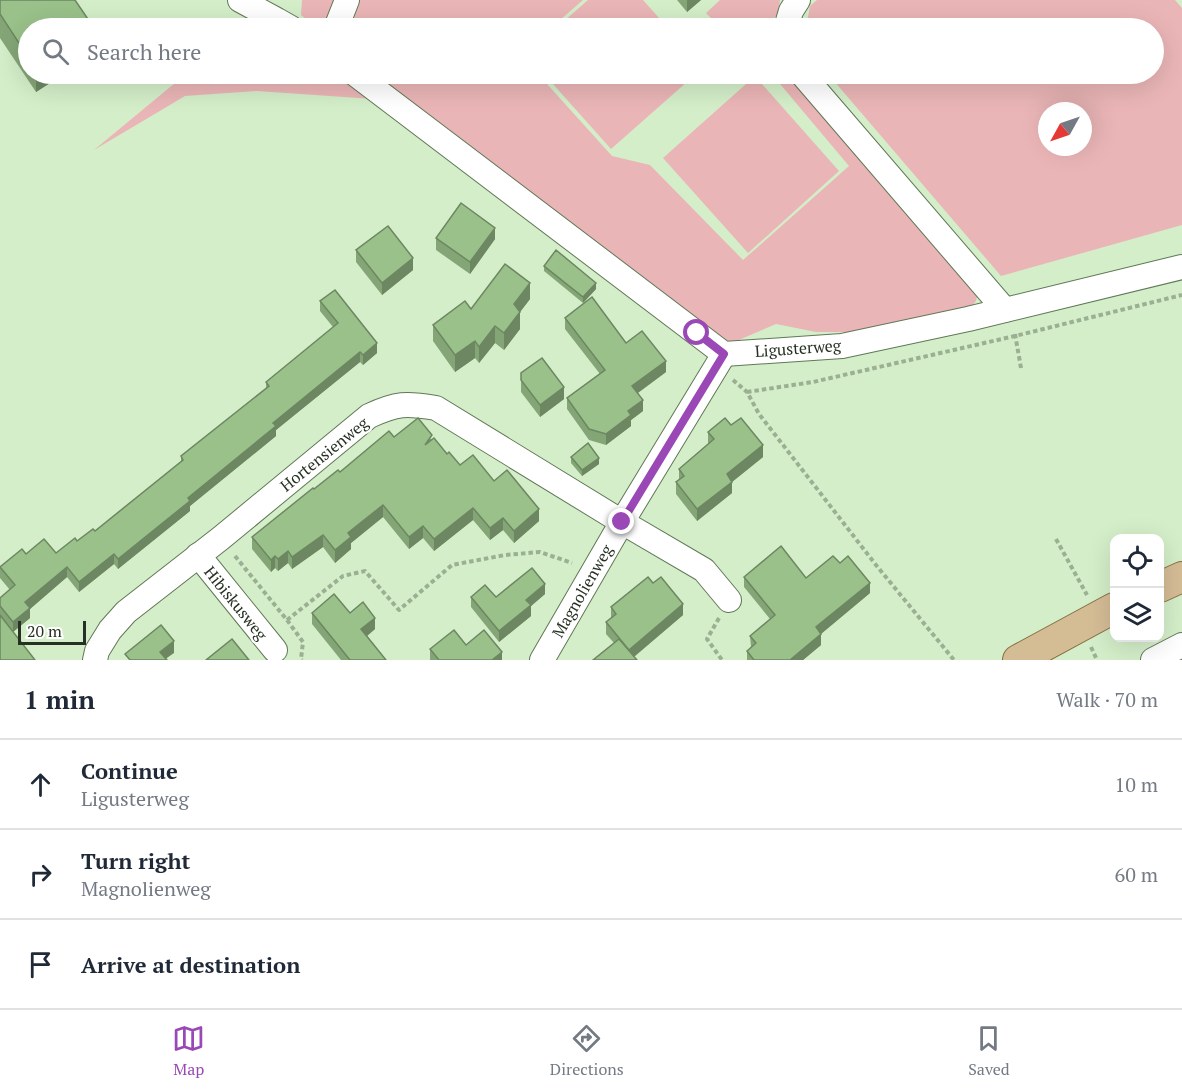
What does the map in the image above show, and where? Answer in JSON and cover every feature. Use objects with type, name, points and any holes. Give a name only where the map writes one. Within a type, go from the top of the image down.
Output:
[{"type":"main road","points":[[1164,585],[1182,577]]},
{"type":"main road","points":[[1018,660],[1107,612]]},
{"type":"street","points":[[240,0],[273,18]]},
{"type":"street","points":[[340,18],[347,0]]},
{"type":"street","points":[[789,18],[798,0]]},
{"type":"street","points":[[368,84],[721,360]]},
{"type":"street","points":[[811,84],[1005,310]]},
{"type":"street","name":"Ligusterweg","points":[[721,360],[842,346],[1005,310],[1182,267]]},
{"type":"street","name":"Magnolienweg","points":[[542,660],[622,522],[721,360]]},
{"type":"street","name":"Hortensienweg","points":[[94,660],[110,630],[126,612],[221,538],[369,416],[390,406],[413,404],[436,408],[622,522]]},
{"type":"street","points":[[622,522],[705,570],[729,600]]},
{"type":"street","name":"Hibiskusweg","points":[[198,555],[275,650]]},
{"type":"street","points":[[1153,660],[1182,645]]},
{"type":"path","points":[[747,392],[813,382],[1182,295]]},
{"type":"path","points":[[1005,310],[1015,336],[1021,368]]},
{"type":"path","points":[[721,360],[747,392],[759,414],[876,566],[954,660]]},
{"type":"path","points":[[221,538],[303,642],[302,660]]},
{"type":"path","points":[[1056,539],[1107,612]]},
{"type":"path","points":[[287,620],[344,576],[365,571],[399,610],[452,565],[505,555],[540,552],[594,571]]},
{"type":"path","points":[[722,660],[707,639],[729,600]]},
{"type":"shaded area","points":[[302,0],[339,0],[331,18],[305,18],[301,15]]},
{"type":"shaded area","points":[[356,0],[583,0],[562,18],[350,18]]},
{"type":"shaded area","points":[[588,0],[643,0],[659,18],[567,18]]},
{"type":"shaded area","points":[[720,0],[780,0],[778,14],[774,18],[711,18],[706,13]]},
{"type":"shaded area","points":[[817,0],[1175,0],[1182,8],[1182,225],[1001,276],[837,84],[1164,84],[1164,18],[808,18],[810,6]]},
{"type":"shaded area","points":[[174,84],[352,84],[373,99],[257,91],[185,96],[94,150]]},
{"type":"shaded area","points":[[387,84],[547,84],[612,156],[650,165],[743,260],[849,166],[780,84],[800,84],[978,293],[972,306],[864,332],[816,332],[776,324],[727,345]]},
{"type":"shaded area","points":[[553,84],[685,84],[611,149]]},
{"type":"shaded area","points":[[746,84],[762,84],[839,171],[748,253],[663,158]]},
{"type":"building","points":[[0,0],[75,0],[87,18],[18,18],[18,42],[0,14]]},
{"type":"building","points":[[461,203],[495,228],[470,262],[436,238]]},
{"type":"building","points":[[388,226],[413,258],[382,283],[356,250]]},
{"type":"building","points":[[556,250],[596,283],[583,297],[544,266]]},
{"type":"building","points":[[505,264],[530,283],[514,304],[520,312],[504,333],[495,326],[479,347],[475,341],[455,355],[433,325],[465,301],[471,309]]},
{"type":"building","points":[[335,290],[377,343],[363,355],[360,352],[273,423],[276,426],[188,498],[190,501],[118,559],[114,554],[79,582],[67,567],[25,602],[30,608],[13,622],[0,606],[0,598],[15,585],[0,567],[22,549],[26,554],[44,539],[56,553],[75,538],[77,541],[93,529],[95,531],[183,460],[181,456],[269,386],[266,382],[338,323],[320,301]]},
{"type":"building","points":[[592,297],[626,343],[642,331],[666,361],[632,386],[643,400],[628,411],[631,415],[606,434],[589,429],[567,398],[605,370],[565,318]]},
{"type":"building","points":[[542,358],[564,387],[540,405],[521,380],[521,373]]},
{"type":"building","points":[[418,418],[432,435],[425,445],[434,438],[460,465],[473,455],[494,481],[507,470],[539,509],[514,531],[503,518],[490,528],[473,508],[434,539],[423,526],[409,537],[383,505],[348,533],[351,537],[335,550],[323,535],[292,557],[288,551],[278,559],[275,556],[271,560],[252,537],[313,488],[338,470],[340,472],[389,431],[394,437]]},
{"type":"building","points":[[725,418],[731,425],[741,418],[763,445],[727,474],[732,482],[697,509],[676,482],[684,476],[679,469],[714,439],[708,432]]},
{"type":"building","points":[[588,443],[599,458],[582,470],[571,457]]},
{"type":"building","points":[[781,546],[806,578],[833,556],[840,563],[848,556],[870,583],[816,627],[821,634],[790,660],[754,660],[747,651],[756,643],[750,636],[775,615],[744,577]]},
{"type":"building","points":[[532,568],[545,584],[526,600],[531,605],[499,631],[471,597],[485,585],[496,597]]},
{"type":"building","points":[[648,577],[653,583],[661,577],[683,604],[629,650],[606,622],[616,614],[611,607]]},
{"type":"building","points":[[334,594],[350,613],[363,602],[375,618],[361,629],[386,660],[350,660],[312,613]]},
{"type":"building","points":[[0,615],[35,660],[0,660]]},
{"type":"building","points":[[161,625],[174,641],[160,652],[167,660],[130,660],[125,654]]},
{"type":"building","points":[[454,630],[466,645],[484,630],[502,652],[492,660],[439,660],[430,649]]},
{"type":"building","points":[[232,639],[249,660],[206,660]]},
{"type":"building","points":[[619,639],[637,660],[593,660]]},
{"type":"route","points":[[622,522],[724,354],[697,333]]}]
